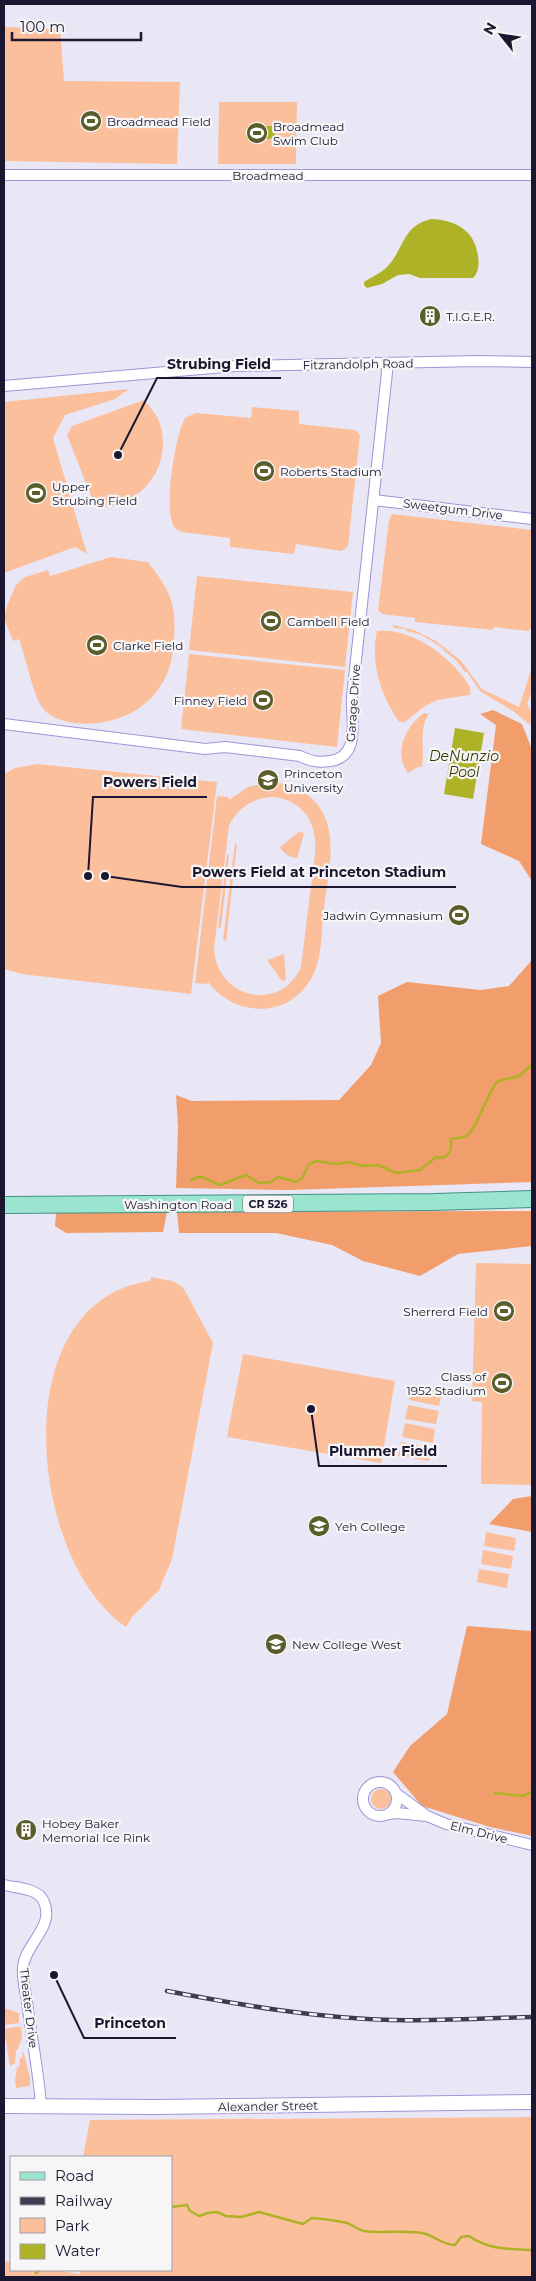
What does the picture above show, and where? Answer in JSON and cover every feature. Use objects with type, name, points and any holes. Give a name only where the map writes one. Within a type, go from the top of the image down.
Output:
[{"type":"main road","name":"Washington Road","points":[[4,1205],[424,1202],[532,1199]]},
{"type":"main road","name":"Alexander Street","points":[[4,2106],[532,2102]]},
{"type":"street","name":"Broadmead","points":[[4,175],[532,175]]},
{"type":"street","name":"Fitzrandolph Road","points":[[4,386],[236,366],[532,362]]},
{"type":"street","name":"Garage Drive","points":[[4,724],[176,746],[205,749],[225,747],[300,756],[322,762],[338,760],[345,756],[349,752],[353,736],[352,697],[388,364]]},
{"type":"street","name":"Sweetgum Drive","points":[[374,500],[532,519]]},
{"type":"street","points":[[380,1781],[391,1785],[397,1794],[397,1804],[389,1814],[379,1816],[368,1811],[363,1801],[365,1791],[371,1784],[380,1781]]},
{"type":"street","name":"Elm Drive","points":[[397,1794],[427,1816],[446,1824],[532,1845]]},
{"type":"street","name":"Elm Drive","points":[[389,1814],[427,1816]]},
{"type":"street","name":"Theater Drive","points":[[4,1885],[34,1892],[44,1900],[46,1907],[45,1924],[28,1949],[22,1969],[39,2074],[41,2107]]},
{"type":"green space","name":"Broadmead Field","points":[[4,27],[60,29],[64,81],[180,82],[177,164],[4,161]]},
{"type":"green space","name":"Broadmead Swim Club","points":[[219,102],[297,102],[296,164],[218,164]]},
{"type":"green space","name":"Upper Strubing Field","points":[[129,389],[115,399],[65,415],[53,438],[87,554],[75,547],[4,573],[4,402]]},
{"type":"green space","points":[[144,400],[157,416],[162,430],[163,442],[159,465],[148,485],[139,493],[117,505],[108,507],[95,506],[67,435],[72,426]]},
{"type":"green space","name":"Roberts Stadium","points":[[252,407],[299,411],[299,424],[355,430],[360,435],[348,546],[345,549],[341,551],[296,544],[294,554],[230,547],[230,538],[182,532],[174,526],[171,516],[170,488],[174,455],[185,418],[196,413],[251,418]]},
{"type":"green space","points":[[392,514],[532,530],[532,627],[528,631],[494,627],[493,630],[415,622],[415,618],[382,614],[378,610],[389,520]]},
{"type":"green space","name":"Clarke Field","points":[[111,557],[148,562],[166,588],[172,602],[174,618],[174,644],[170,667],[156,693],[137,710],[125,716],[101,723],[88,724],[55,718],[40,704],[19,639],[13,641],[4,618],[7,606],[16,585],[25,577],[48,570],[50,576]]},
{"type":"green space","name":"Cambell Field","points":[[197,576],[353,592],[345,667],[189,650]]},
{"type":"green space","points":[[393,625],[414,630],[436,641],[461,661],[482,689],[519,707],[532,667],[532,690],[527,704],[532,714],[530,725],[513,711],[480,691],[467,672],[444,649],[422,635],[406,631],[407,629],[394,628]]},
{"type":"green space","points":[[377,631],[402,633],[436,651],[447,659],[464,678],[470,688],[470,695],[437,700],[425,706],[405,722],[399,722],[382,690],[376,667],[375,643]]},
{"type":"green space","name":"Finney Field","points":[[189,654],[345,670],[337,747],[181,729]]},
{"type":"green space","points":[[424,713],[429,714],[423,733],[422,767],[418,767],[408,773],[402,757],[401,748],[403,740],[411,725]]},
{"type":"green space","points":[[37,764],[217,782],[191,994],[22,974],[4,969],[4,774],[15,768]]},
{"type":"green space","points":[[268,782],[279,783],[294,787],[308,795],[319,806],[326,819],[331,848],[321,944],[316,969],[302,991],[290,1001],[277,1007],[262,1009],[247,1007],[233,1002],[219,994],[208,982],[208,984],[195,983],[217,796],[229,797],[229,800],[248,787]],"holes":[[[275,797],[294,804],[307,816],[312,825],[315,843],[301,967],[291,982],[279,991],[265,995],[250,994],[237,988],[225,979],[217,965],[214,948],[229,826],[237,814],[253,801]]]},
{"type":"green space","points":[[300,831],[304,834],[297,858],[292,857],[280,847]]},
{"type":"green space","points":[[235,843],[237,844],[226,941],[223,940]]},
{"type":"green space","points":[[227,855],[229,855],[221,928],[218,927]]},
{"type":"green space","points":[[284,954],[286,980],[282,981],[267,960]]},
{"type":"green space","points":[[476,1263],[532,1264],[532,1485],[481,1484],[482,1402],[472,1401]]},
{"type":"green space","points":[[151,1277],[172,1281],[183,1287],[213,1343],[172,1559],[159,1590],[132,1617],[126,1627],[93,1594],[68,1548],[52,1494],[46,1437],[52,1382],[70,1334],[103,1299],[150,1281]]},
{"type":"green space","points":[[243,1354],[395,1381],[381,1463],[227,1437]]},
{"type":"green space","points":[[411,1386],[442,1392],[439,1406],[409,1400]]},
{"type":"green space","points":[[408,1405],[439,1411],[436,1424],[405,1419]]},
{"type":"green space","points":[[405,1423],[435,1429],[433,1443],[402,1437]]},
{"type":"green space","points":[[401,1442],[431,1448],[429,1461],[398,1456]]},
{"type":"green space","points":[[486,1532],[516,1538],[514,1551],[484,1546]]},
{"type":"green space","points":[[483,1550],[513,1556],[511,1569],[481,1564]]},
{"type":"green space","points":[[479,1569],[509,1574],[507,1588],[477,1582]]},
{"type":"green space","points":[[381,1789],[388,1792],[391,1799],[388,1806],[381,1809],[374,1806],[371,1799],[374,1792]]},
{"type":"green space","points":[[4,2008],[19,2013],[19,2023],[4,2025]]},
{"type":"green space","points":[[21,2027],[22,2037],[16,2050],[15,2063],[10,2066],[4,2029]]},
{"type":"green space","points":[[23,2050],[30,2078],[30,2086],[16,2088],[17,2067],[19,2067]]},
{"type":"green space","points":[[532,2117],[532,2277],[4,2277],[4,2261],[10,2262],[10,2271],[61,2271],[80,2274],[80,2271],[172,2271],[172,2156],[83,2156],[90,2120]]},
{"type":"shaded area","points":[[493,710],[522,724],[531,747],[532,881],[519,861],[481,844],[496,725],[480,714]]},
{"type":"shaded area","points":[[532,960],[532,1182],[289,1190],[176,1188],[178,1127],[176,1095],[192,1101],[339,1100],[371,1065],[381,1043],[378,996],[407,982],[481,990],[509,986]]},
{"type":"shaded area","points":[[532,1211],[532,1246],[458,1254],[420,1276],[363,1261],[332,1245],[276,1233],[179,1233],[177,1212]]},
{"type":"shaded area","points":[[167,1212],[163,1232],[66,1233],[55,1226],[56,1213]]},
{"type":"shaded area","points":[[532,1496],[532,1532],[489,1524],[513,1499]]},
{"type":"shaded area","points":[[467,1626],[532,1631],[532,1836],[490,1827],[422,1806],[393,1772],[410,1746],[447,1714]]},
{"type":"water","points":[[247,126],[275,126],[275,139],[246,139]]},
{"type":"water","points":[[431,219],[456,224],[473,239],[478,262],[473,278],[420,278],[409,274],[398,275],[382,284],[367,288],[364,282],[387,267],[409,232],[422,222]]},
{"type":"water","name":"DeNunzio Pool","points":[[455,728],[484,733],[473,799],[444,794]]},
{"type":"waterway","points":[[191,1181],[202,1177],[220,1185],[246,1175],[259,1183],[271,1182],[278,1177],[296,1182],[302,1178],[309,1164],[316,1161],[336,1164],[349,1162],[362,1166],[378,1165],[396,1173],[420,1170],[436,1157],[442,1158],[448,1155],[451,1148],[451,1139],[464,1137],[470,1132],[498,1081],[519,1076],[532,1065]]},
{"type":"waterway","points":[[495,1793],[523,1796],[532,1792]]},
{"type":"waterway","points":[[172,2207],[187,2205],[190,2211],[199,2216],[217,2212],[226,2216],[241,2217],[259,2212],[303,2224],[312,2218],[330,2220],[347,2223],[364,2231],[426,2234],[451,2245],[455,2245],[461,2237],[469,2236],[492,2246],[532,2250]]},
{"type":"railway","points":[[167,1991],[278,2010],[334,2017],[391,2020],[532,2017]]},
{"type":"place","name":"Broadmead Field","points":[[91,121]]},
{"type":"place","name":"Broadmead Swim Club","points":[[257,133]]},
{"type":"place","name":"T.I.G.E.R.","points":[[430,316]]},
{"type":"place","name":"Strubing Field","points":[[118,455]]},
{"type":"place","name":"Roberts Stadium","points":[[264,471]]},
{"type":"place","name":"Upper Strubing Field","points":[[36,493]]},
{"type":"place","name":"Cambell Field","points":[[271,621]]},
{"type":"place","name":"Clarke Field","points":[[97,645]]},
{"type":"place","name":"Finney Field","points":[[263,700]]},
{"type":"place","name":"Princeton University","points":[[268,780]]},
{"type":"place","name":"Powers Field","points":[[88,876]]},
{"type":"place","name":"Powers Field at Princeton Stadium","points":[[105,876]]},
{"type":"place","name":"Jadwin Gymnasium","points":[[459,915]]},
{"type":"place","name":"Sherrerd Field","points":[[504,1311]]},
{"type":"place","name":"Class of 1952 Stadium","points":[[502,1383]]},
{"type":"place","name":"Plummer Field","points":[[311,1409]]},
{"type":"place","name":"Yeh College","points":[[319,1526]]},
{"type":"place","name":"New College West","points":[[276,1644]]},
{"type":"place","name":"Hobey Baker Memorial Ice Rink","points":[[26,1830]]},
{"type":"place","name":"Princeton","points":[[54,1975]]}]
